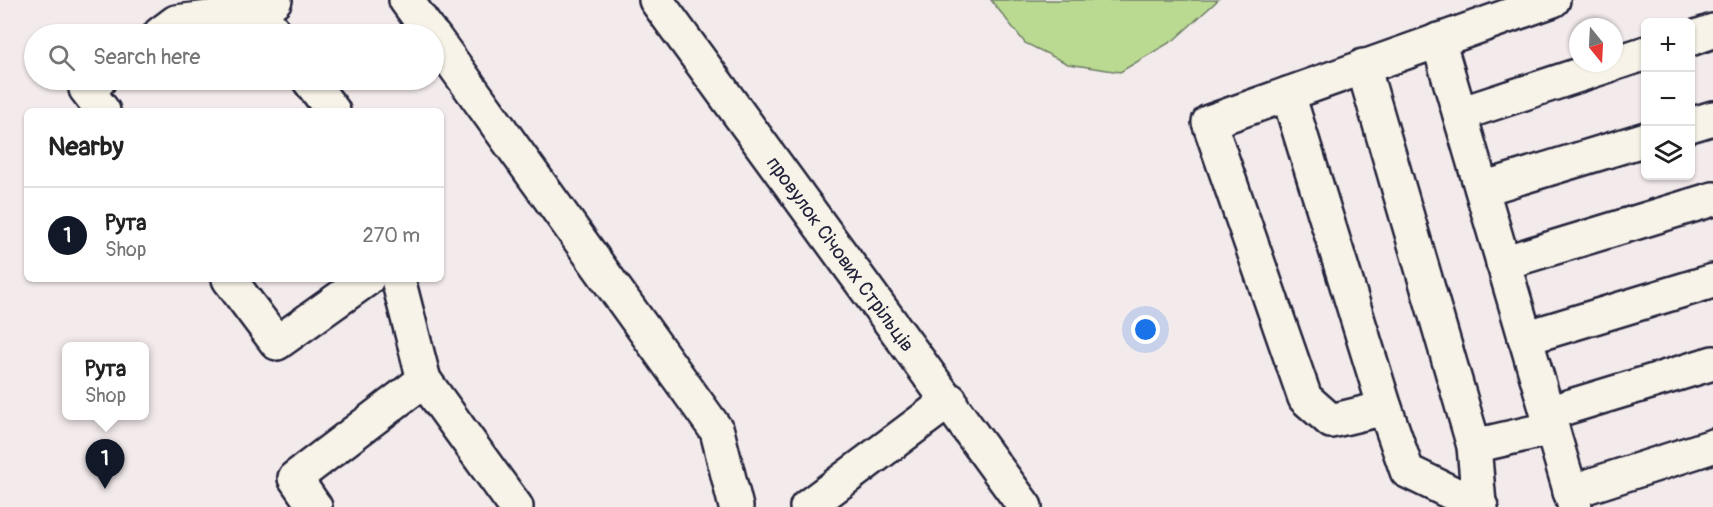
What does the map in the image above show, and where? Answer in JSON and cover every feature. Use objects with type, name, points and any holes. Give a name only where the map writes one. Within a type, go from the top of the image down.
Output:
[{"type":"street","points":[[406,0],[423,24]]},
{"type":"street","name":"провулок Січових Стрільців","points":[[656,0],[950,400],[1025,507]]},
{"type":"street","points":[[1385,408],[1331,421],[1305,398],[1209,122],[1553,0]]},
{"type":"street","points":[[173,24],[270,16]]},
{"type":"street","points":[[1695,37],[1713,31]]},
{"type":"street","points":[[1438,40],[1573,499],[1713,446]]},
{"type":"street","points":[[444,53],[717,431],[736,507]]},
{"type":"street","points":[[1460,114],[1641,55]]},
{"type":"street","points":[[1363,66],[1474,447],[1480,506]]},
{"type":"street","points":[[87,90],[101,108]]},
{"type":"street","points":[[317,90],[331,108]]},
{"type":"street","points":[[1288,94],[1385,408],[1407,471],[1480,506]]},
{"type":"street","points":[[1695,123],[1713,118]]},
{"type":"street","points":[[1482,189],[1641,141]]},
{"type":"street","points":[[1503,263],[1713,199]]},
{"type":"street","points":[[1525,338],[1713,281]]},
{"type":"street","points":[[231,282],[277,343],[363,282]]},
{"type":"street","points":[[399,282],[424,380],[516,507]]},
{"type":"street","points":[[1474,447],[1713,363]]},
{"type":"street","points":[[315,507],[295,478],[424,380]]},
{"type":"street","points":[[807,507],[950,400]]},
{"type":"green space","points":[[991,0],[1218,0],[1174,40],[1120,72],[1068,64],[1025,43]]},
{"type":"place","name":"Рута","points":[[105,489]]}]
